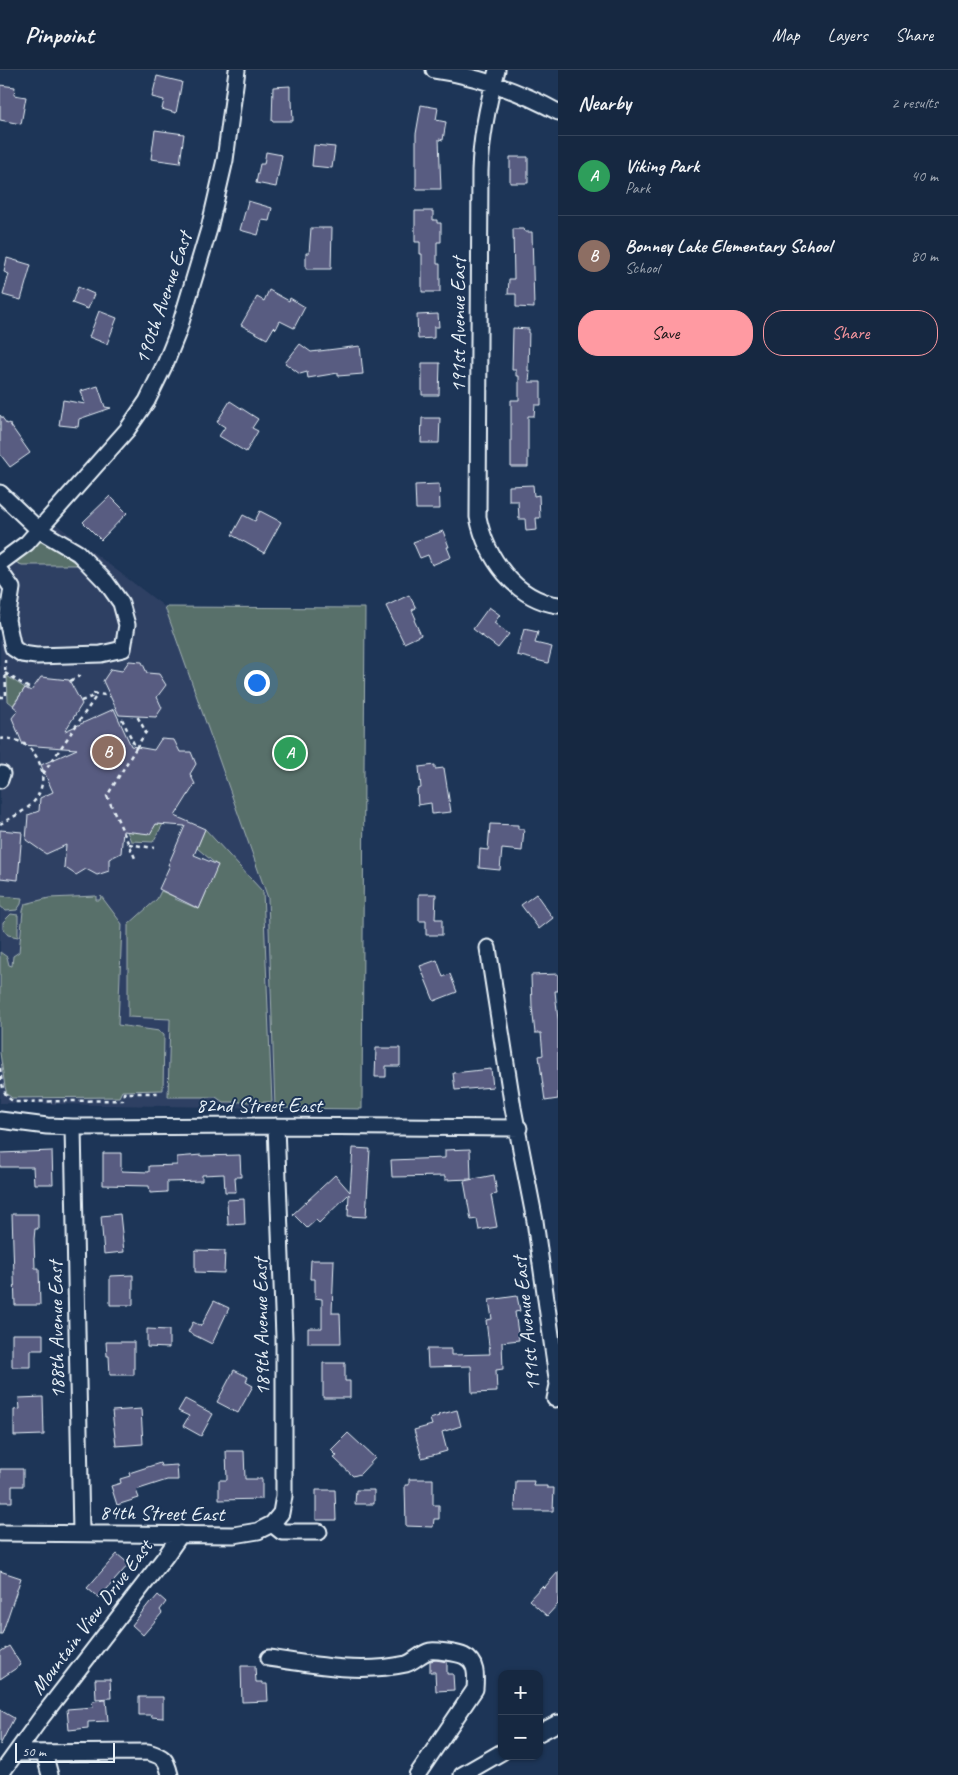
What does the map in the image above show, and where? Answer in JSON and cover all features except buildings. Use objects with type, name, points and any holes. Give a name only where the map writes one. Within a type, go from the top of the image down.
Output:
[{"type":"street","name":"190th Avenue East","points":[[0,562],[27,543],[128,430],[147,401],[166,362],[178,332],[209,229],[225,160],[237,70]]},
{"type":"street","points":[[434,70],[496,76],[523,94],[558,112]]},
{"type":"street","name":"191st Avenue East","points":[[496,76],[486,118],[481,148],[480,171],[478,517],[491,555],[506,574],[525,592],[552,604],[558,604]]},
{"type":"street","points":[[0,493],[39,530],[78,553],[106,582],[121,603],[127,625],[123,649],[101,654],[36,656],[22,654],[13,648],[4,626],[7,620],[12,588],[0,571]]},
{"type":"street","name":"191st Avenue East","points":[[488,948],[514,1108],[553,1322],[558,1385],[555,1399]]},
{"type":"street","name":"82nd Street East","points":[[0,1120],[73,1127],[519,1128]]},
{"type":"street","name":"189th Avenue East","points":[[272,1524],[282,1513],[284,1496],[284,1337],[276,1126]]},
{"type":"street","name":"188th Avenue East","points":[[73,1127],[81,1533]]},
{"type":"street","points":[[272,1524],[282,1532],[319,1532]]},
{"type":"street","name":"84th Street East","points":[[0,1533],[249,1534],[272,1524]]},
{"type":"street","name":"Mountain View Drive East","points":[[0,1775],[181,1534]]},
{"type":"street","points":[[269,1658],[324,1667],[379,1667],[408,1663],[430,1651],[463,1656],[472,1662],[476,1673],[475,1689],[417,1775]]},
{"type":"street","points":[[543,1730],[558,1723]]},
{"type":"street","points":[[16,1752],[44,1754],[148,1752],[162,1757],[166,1761],[170,1775]]},
{"type":"street","points":[[44,1754],[50,1775]]},
{"type":"street","points":[[462,1775],[498,1754]]},
{"type":"path","points":[[0,697],[6,697],[5,658]]},
{"type":"path","points":[[6,673],[32,690]]},
{"type":"path","points":[[70,681],[84,674]]},
{"type":"path","points":[[42,775],[94,696]]},
{"type":"path","points":[[81,701],[94,696],[110,696]]},
{"type":"path","points":[[135,858],[107,796],[146,732],[137,716]]},
{"type":"path","points":[[74,717],[79,720]]},
{"type":"path","points":[[122,719],[136,748]]},
{"type":"path","points":[[0,740],[6,738],[17,741],[36,754],[42,775],[42,787],[31,805],[0,824]]},
{"type":"path","points":[[129,844],[154,848]]},
{"type":"path","points":[[0,1068],[4,1094],[8,1099],[15,1102],[123,1100],[124,1093],[160,1093]]},
{"type":"shaded area","points":[[57,525],[165,607],[268,898],[275,1108],[0,1103],[0,574]]},
{"type":"green space","points":[[41,539],[78,565],[22,565],[15,562]]},
{"type":"green space","points":[[165,607],[365,608],[362,1109],[275,1108],[268,898]]},
{"type":"green space","points":[[7,676],[25,688],[13,705],[8,701]]},
{"type":"green space","points":[[163,824],[153,842],[131,841],[125,827]]},
{"type":"green space","points":[[205,829],[263,892],[272,1102],[223,1102],[216,1097],[168,1097],[170,1019],[128,1017],[128,925],[157,899],[161,891],[199,909],[207,890],[192,884],[218,866],[197,848]]},
{"type":"green space","points":[[0,896],[22,898],[21,904],[17,910],[6,911],[0,906]]},
{"type":"green space","points":[[96,896],[96,900],[100,900],[101,896],[122,924],[118,1025],[159,1031],[164,1035],[163,1090],[122,1091],[119,1097],[12,1098],[7,1094],[5,1087],[0,1053],[0,952],[7,957],[9,965],[12,966],[13,956],[19,952],[25,904],[49,898]]},
{"type":"green space","points":[[11,914],[18,915],[18,937],[8,935],[3,929],[3,922]]},
{"type":"place","name":"Bonney Lake Elementary School","points":[[108,752]]},
{"type":"place","name":"Viking Park","points":[[290,753]]}]
